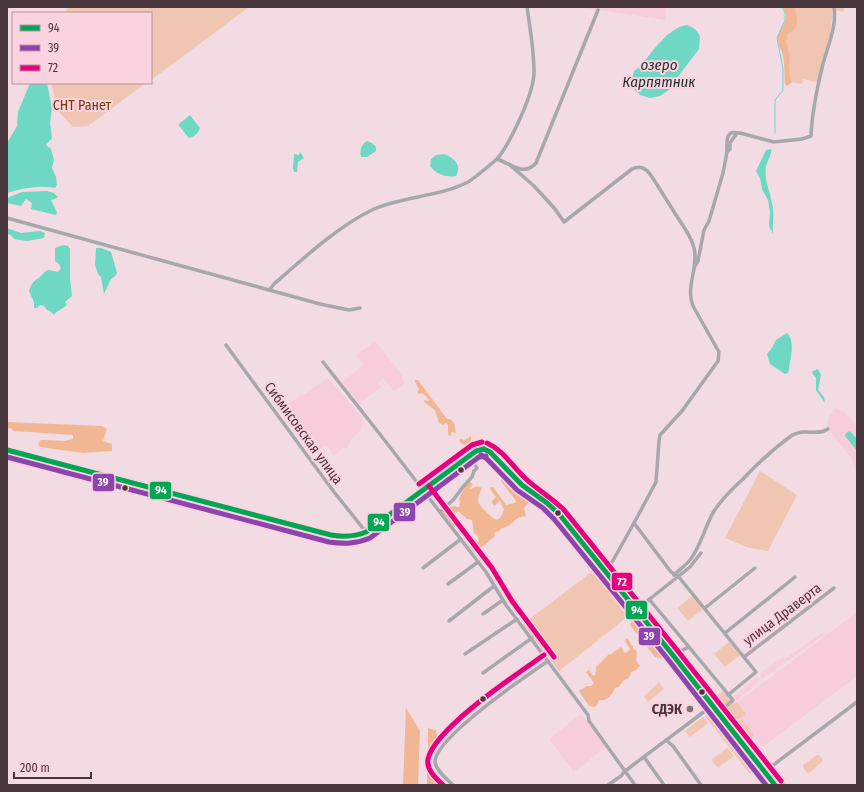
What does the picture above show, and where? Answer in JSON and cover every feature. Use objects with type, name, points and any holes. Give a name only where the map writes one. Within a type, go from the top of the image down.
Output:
[{"type":"main road","points":[[7,450],[331,535],[355,537],[366,532],[468,456],[478,450],[484,449],[490,452],[522,485],[554,508],[775,785]]},
{"type":"street","points":[[270,290],[274,284],[305,258],[359,216],[392,202],[439,192],[467,182],[479,175],[497,159],[506,146],[521,114],[530,90],[534,73],[527,7]]},
{"type":"street","points":[[693,269],[698,261],[704,230],[723,173],[727,152],[730,149],[730,143],[737,133],[774,142],[802,139],[811,136],[814,100],[832,31],[834,7]]},
{"type":"street","points":[[497,159],[521,169],[528,170],[536,163],[598,10]]},
{"type":"street","points":[[509,164],[534,186],[555,209],[564,222],[632,169],[640,167],[645,169],[650,174],[691,240],[694,249],[693,269],[689,292],[690,299],[692,306],[719,352],[718,361],[682,411],[659,438],[656,482],[606,573]]},
{"type":"street","points":[[7,218],[339,309],[349,310],[360,308]]},
{"type":"street","name":"Сибмисовская улица","points":[[226,345],[334,492],[366,532]]},
{"type":"street","points":[[323,362],[461,539],[503,600],[588,715],[588,721],[636,785]]},
{"type":"street","points":[[676,576],[690,560],[710,519],[727,494],[763,459],[797,433],[804,431],[821,432],[828,429]]},
{"type":"street","points":[[440,512],[454,499],[472,477],[477,468],[468,456]]},
{"type":"street","points":[[634,524],[652,548],[705,608],[756,672],[728,695]]},
{"type":"street","points":[[423,568],[461,539]]},
{"type":"street","points":[[636,610],[676,576],[690,567],[700,553]]},
{"type":"street","points":[[448,584],[478,562]]},
{"type":"street","points":[[705,608],[755,568]]},
{"type":"street","points":[[725,633],[796,577]]},
{"type":"street","points":[[449,621],[494,586]]},
{"type":"street","name":"улица Драверта","points":[[744,657],[834,588]]},
{"type":"street","points":[[649,599],[733,700],[719,713]]},
{"type":"street","points":[[483,614],[503,600]]},
{"type":"street","points":[[465,654],[517,619]]},
{"type":"street","points":[[483,673],[532,638]]},
{"type":"street","points":[[672,655],[689,647]]},
{"type":"street","points":[[453,785],[436,767],[436,759],[446,742],[491,702],[548,661]]},
{"type":"street","points":[[764,772],[857,702]]},
{"type":"street","points":[[608,785],[712,705]]},
{"type":"street","points":[[666,740],[674,746],[701,785]]},
{"type":"street","points":[[644,757],[664,785]]},
{"type":"shaded area","points":[[579,7],[666,7],[665,20]]},
{"type":"shaded area","points":[[783,7],[795,7],[797,17],[797,23],[794,30],[788,34],[786,42],[790,55],[789,69],[792,82],[787,86],[785,84],[783,56],[778,43],[779,32],[786,20]]},
{"type":"shaded area","points":[[375,341],[401,374],[404,382],[402,386],[394,391],[383,378],[378,382],[381,387],[359,404],[342,382],[364,365],[356,355]]},
{"type":"shaded area","points":[[328,378],[363,419],[361,431],[351,439],[348,448],[342,448],[334,456],[326,445],[315,452],[282,409],[302,394],[303,395]]},
{"type":"shaded area","points":[[415,380],[418,380],[447,419],[450,419],[454,423],[456,433],[451,432],[451,436],[448,435],[448,425],[446,423],[443,425],[439,423],[435,410],[424,402],[424,400],[429,400],[422,393],[417,393],[419,389]]},
{"type":"shaded area","points":[[835,409],[843,411],[857,425],[857,478],[852,459],[827,428],[828,418]]},
{"type":"shaded area","points":[[7,422],[102,426],[107,429],[103,441],[112,444],[112,451],[83,453],[40,447],[38,444],[41,440],[65,441],[73,439],[73,435],[14,431],[10,428],[7,429]]},
{"type":"shaded area","points":[[471,436],[471,442],[476,443],[476,447],[471,449],[466,454],[465,451],[468,446],[459,441],[460,439],[465,440]]},
{"type":"shaded area","points":[[458,467],[460,470],[431,492],[430,491],[431,488]]},
{"type":"shaded area","points":[[497,467],[526,496],[531,497],[532,500],[524,508],[526,516],[517,518],[508,526],[495,532],[494,537],[474,552],[469,546],[478,541],[478,536],[474,533],[472,520],[467,519],[458,511],[455,515],[451,514],[450,516],[458,522],[455,528],[442,512],[446,511],[451,506],[459,507],[459,499],[462,492],[471,482],[473,484],[470,488],[471,489],[477,486],[482,488],[478,499],[480,505],[494,519],[496,520],[500,518],[504,510],[500,501],[495,506],[493,505],[492,501],[496,497],[491,491],[490,487],[493,487],[506,505],[515,503],[516,501],[501,481],[502,479],[500,474],[493,471],[493,468]]},
{"type":"shaded area","points":[[857,612],[857,676],[761,748],[731,707]]},
{"type":"shaded area","points":[[637,617],[665,650],[666,654],[663,659],[655,657],[630,625],[632,620]]},
{"type":"shaded area","points":[[822,633],[824,635],[762,679],[759,674],[783,657],[785,659]]},
{"type":"shaded area","points":[[628,638],[633,646],[633,649],[637,651],[636,660],[640,666],[631,672],[629,678],[624,680],[619,687],[615,688],[608,697],[604,700],[599,700],[595,707],[589,706],[579,691],[587,686],[591,686],[594,683],[586,672],[589,670],[592,675],[595,676],[596,667],[609,654],[610,655],[621,647],[625,653],[629,651],[630,649],[625,641]]},
{"type":"shaded area","points":[[757,677],[760,681],[737,700],[733,697]]},
{"type":"shaded area","points":[[406,708],[420,731],[418,785],[403,785]]},
{"type":"shaded area","points":[[581,714],[606,747],[574,772],[549,739]]},
{"type":"shaded area","points":[[428,728],[436,730],[438,741],[438,748],[431,756],[428,756]]},
{"type":"shaded area","points":[[774,767],[786,785],[780,785],[770,771]]},
{"type":"shaded area","points":[[427,769],[431,770],[441,785],[427,785]]},
{"type":"green space","points":[[68,7],[249,7],[152,79],[152,12],[66,12]]},
{"type":"green space","points":[[795,7],[845,7],[843,12],[833,9],[830,35],[817,82],[803,79],[802,84],[792,82],[789,69],[790,55],[786,42],[788,34],[794,30],[797,17]]},
{"type":"green space","name":"СНТ Ранет","points":[[51,84],[145,84],[88,126],[73,127],[58,111]]},
{"type":"green space","points":[[760,471],[797,495],[768,551],[749,548],[725,538]]},
{"type":"green space","points":[[593,571],[629,615],[559,671],[523,624]]},
{"type":"green space","points":[[692,596],[703,609],[688,621],[677,608]]},
{"type":"green space","points":[[729,642],[740,655],[725,667],[714,654]]},
{"type":"green space","points":[[659,682],[664,689],[648,702],[644,696]]},
{"type":"green space","points":[[723,691],[732,701],[722,709],[713,699]]},
{"type":"green space","points":[[734,702],[737,702],[746,714],[732,724],[723,711]]},
{"type":"green space","points":[[713,710],[716,714],[714,716],[723,728],[726,726],[758,767],[750,774],[705,716]]},
{"type":"green space","points":[[703,717],[708,723],[690,737],[685,731]]},
{"type":"green space","points":[[742,719],[754,735],[745,742],[733,726]]},
{"type":"green space","points":[[727,748],[734,756],[718,768],[711,760]]},
{"type":"green space","points":[[819,755],[823,760],[822,762],[807,773],[803,765]]},
{"type":"water","name":"озеро Карпятник","points":[[687,25],[695,29],[700,36],[699,49],[677,78],[673,87],[660,96],[650,98],[640,95],[634,89],[632,79],[634,71],[641,66],[667,35],[679,27]]},
{"type":"water","points":[[30,84],[47,84],[52,108],[50,123],[52,138],[46,145],[51,149],[54,160],[52,168],[56,177],[57,185],[55,188],[31,188],[7,193],[7,143],[17,126],[18,112]]},
{"type":"water","points":[[190,115],[200,128],[196,134],[189,138],[179,124]]},
{"type":"water","points":[[367,141],[376,147],[376,151],[367,157],[361,157],[361,148]]},
{"type":"water","points":[[771,149],[771,154],[767,165],[766,181],[773,207],[773,234],[769,226],[770,212],[768,200],[762,189],[760,178],[756,171],[766,150]]},
{"type":"water","points":[[300,152],[304,158],[298,162],[297,172],[294,172],[294,154],[299,155]]},
{"type":"water","points":[[444,154],[456,162],[458,172],[456,176],[442,175],[430,166],[431,159],[436,155]]},
{"type":"water","points":[[47,191],[54,193],[58,197],[51,200],[57,212],[56,215],[31,209],[32,203],[26,199],[21,206],[7,203],[7,198],[22,192]]},
{"type":"water","points":[[7,228],[21,233],[40,231],[45,233],[44,238],[27,241],[14,239],[9,234],[7,235]]},
{"type":"water","points":[[63,245],[68,246],[70,249],[70,278],[72,296],[65,302],[67,305],[54,315],[44,306],[40,305],[37,308],[34,308],[34,302],[29,291],[33,282],[45,272],[48,270],[58,272],[61,268],[55,261],[55,248]]},
{"type":"water","points":[[96,248],[101,248],[111,252],[117,273],[111,279],[104,294],[101,277],[98,274],[95,265]]},
{"type":"water","points":[[787,333],[790,337],[792,350],[789,370],[788,373],[785,374],[770,364],[767,354],[776,340]]},
{"type":"water","points":[[818,369],[821,375],[818,390],[824,397],[825,403],[816,390],[816,378],[812,373]]},
{"type":"water","points":[[850,431],[857,439],[857,451],[845,436],[846,433]]},
{"type":"waterway","points":[[775,133],[775,100],[783,90],[783,69],[777,38],[785,20],[785,13],[782,7]]},
{"type":"transit line","name":"72","points":[[419,484],[472,445],[482,442]]},
{"type":"transit line","name":"72","points":[[487,443],[498,450],[526,479],[564,510],[781,781]]},
{"type":"transit line","name":"94","points":[[484,449],[490,452],[522,485],[547,503],[559,514],[775,785]]},
{"type":"transit line","name":"94","points":[[7,450],[331,535],[353,536],[366,532],[476,451],[484,449]]},
{"type":"transit line","name":"39","points":[[481,455],[486,458],[517,490],[543,508],[554,519],[667,658],[766,785]]},
{"type":"transit line","name":"39","points":[[7,457],[329,542],[345,543],[370,538],[479,457],[486,456]]},
{"type":"transit line","name":"72","points":[[429,486],[492,568],[512,601],[554,657]]},
{"type":"transit line","name":"72","points":[[443,785],[430,770],[428,763],[428,759],[434,746],[445,732],[478,702],[544,655]]},
{"type":"place","name":"СДЭК","points":[[690,709]]}]
